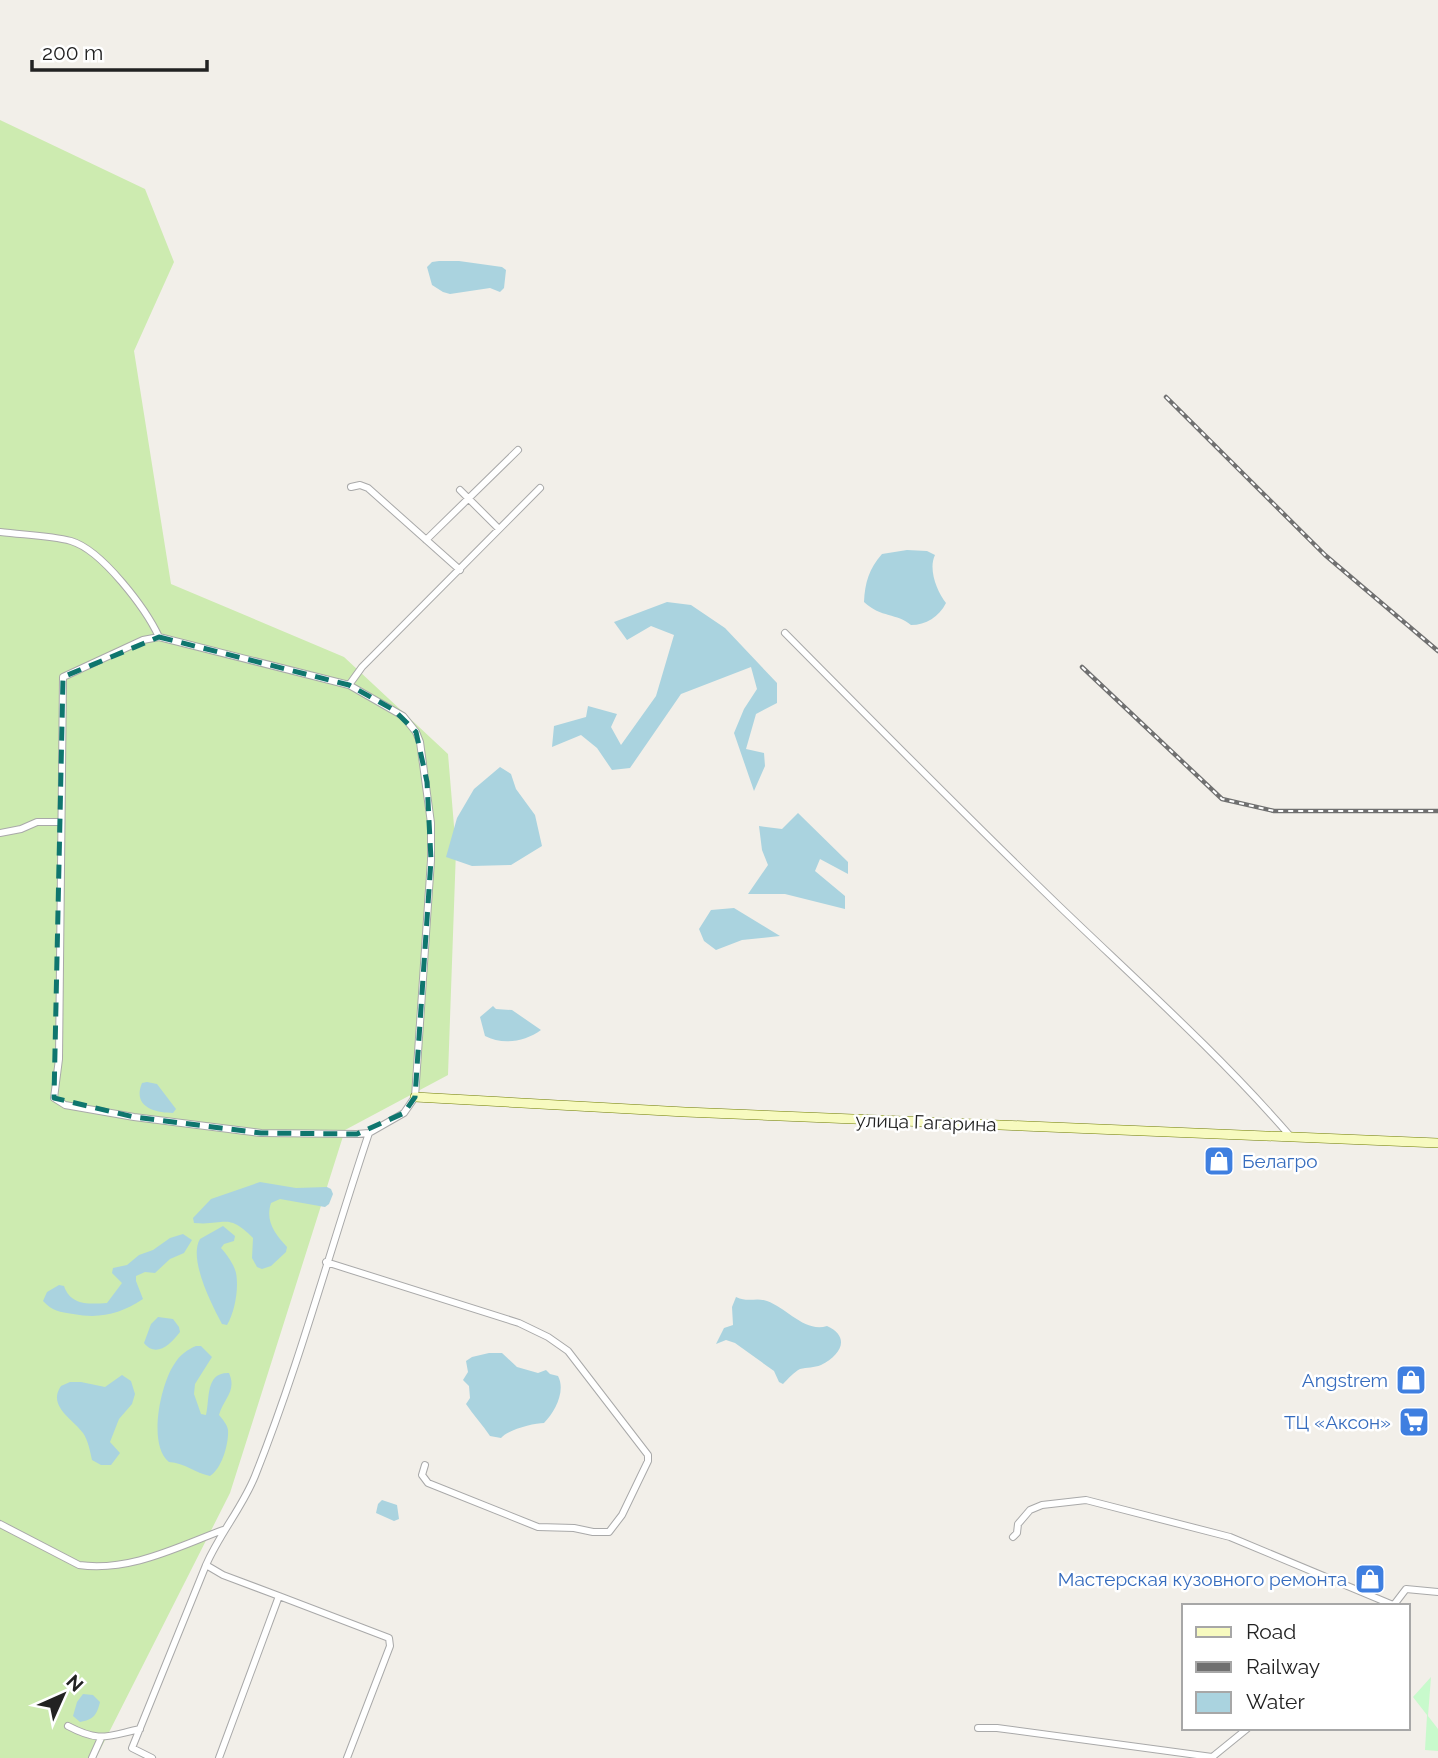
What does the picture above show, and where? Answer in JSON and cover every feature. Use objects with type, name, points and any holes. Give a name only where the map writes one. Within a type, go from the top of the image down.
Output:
[{"type":"street","points":[[426,540],[518,450]]},
{"type":"street","points":[[351,487],[360,485],[368,488],[460,569]]},
{"type":"street","points":[[349,685],[362,667],[540,488]]},
{"type":"street","points":[[460,491],[499,529]]},
{"type":"street","points":[[0,532],[70,541],[82,547],[117,576],[153,624],[159,637]]},
{"type":"street","points":[[785,633],[967,817],[1224,1066],[1291,1137]]},
{"type":"street","points":[[159,637],[349,685],[394,710],[410,724],[420,742],[427,782],[431,860],[415,1097],[404,1113],[369,1133],[261,1133],[65,1105],[54,1098],[59,1059],[63,677],[143,640],[159,637]]},
{"type":"street","points":[[0,832],[20,830],[37,822],[61,822]]},
{"type":"street","name":"улица Гагарина","points":[[415,1097],[685,1112],[1438,1143]]},
{"type":"street","points":[[152,1758],[132,1748],[206,1564],[223,1530],[241,1507],[255,1475],[369,1133]]},
{"type":"street","points":[[326,1262],[519,1322],[548,1337],[568,1351],[648,1455],[648,1461],[622,1515],[608,1532],[538,1527],[428,1483],[422,1475],[425,1465]]},
{"type":"street","points":[[1013,1537],[1017,1533],[1018,1524],[1030,1510],[1042,1505],[1086,1500],[1230,1537],[1388,1604]]},
{"type":"street","points":[[0,1524],[79,1565],[94,1567],[152,1558],[223,1530]]},
{"type":"street","points":[[206,1564],[223,1574],[389,1638],[390,1646],[347,1758]]},
{"type":"street","points":[[1395,1604],[1406,1589],[1438,1592]]},
{"type":"street","points":[[219,1758],[279,1596]]},
{"type":"street","points":[[68,1726],[91,1737],[101,1738],[140,1729]]},
{"type":"street","points":[[978,1728],[1212,1758],[1246,1730]]},
{"type":"street","points":[[92,1758],[101,1738]]},
{"type":"highlighted area","points":[[159,637],[349,685],[394,710],[416,732],[427,782],[431,860],[415,1097],[404,1113],[357,1134],[261,1133],[134,1117],[54,1098],[63,677]]},
{"type":"green space","points":[[0,120],[145,189],[174,262],[134,351],[171,584],[344,657],[448,754],[456,850],[448,1075],[345,1130],[230,1493],[96,1758],[0,1758]]},
{"type":"green space","points":[[1431,1677],[1428,1716],[1438,1729],[1438,1751],[1425,1750],[1427,1715],[1413,1697]]},
{"type":"water","points":[[432,262],[502,267],[506,270],[504,288],[500,292],[490,288],[450,294],[443,292],[432,285],[427,267]]},
{"type":"water","points":[[907,550],[927,551],[935,555],[932,567],[934,580],[946,603],[936,616],[917,625],[877,611],[864,602],[869,576],[882,554]]},
{"type":"water","points":[[667,602],[691,605],[725,628],[777,683],[777,703],[756,714],[746,749],[764,753],[765,766],[754,791],[734,733],[744,709],[757,689],[751,667],[681,694],[630,768],[612,770],[597,748],[581,735],[552,747],[554,726],[586,717],[588,706],[617,714],[611,727],[621,745],[656,696],[674,635],[651,626],[627,640],[614,622]]},
{"type":"water","points":[[500,767],[511,774],[516,789],[535,815],[542,846],[511,865],[472,866],[446,857],[457,818],[474,789]]},
{"type":"water","points":[[798,813],[848,862],[848,874],[820,859],[815,871],[845,896],[845,909],[785,894],[748,894],[768,865],[762,850],[759,826],[782,829]]},
{"type":"water","points":[[734,908],[780,936],[742,940],[716,950],[704,941],[699,929],[711,910]]},
{"type":"water","points":[[493,1006],[496,1009],[512,1010],[541,1030],[513,1041],[499,1041],[485,1036],[480,1017]]},
{"type":"water","points":[[142,1083],[157,1084],[176,1109],[173,1113],[153,1110],[143,1103],[140,1091]]},
{"type":"water","points":[[260,1182],[296,1188],[327,1187],[333,1194],[325,1207],[280,1199],[271,1203],[269,1216],[272,1227],[287,1247],[286,1252],[271,1266],[262,1269],[257,1267],[252,1258],[253,1238],[244,1230],[225,1222],[194,1223],[193,1218],[211,1199]]},
{"type":"water","points":[[223,1226],[235,1236],[234,1241],[221,1248],[234,1266],[237,1279],[234,1307],[227,1325],[222,1324],[207,1294],[197,1258],[200,1239]]},
{"type":"water","points":[[183,1234],[192,1240],[184,1253],[170,1259],[155,1273],[145,1272],[136,1276],[143,1299],[126,1308],[110,1314],[83,1315],[64,1313],[43,1301],[47,1292],[59,1285],[64,1286],[71,1297],[81,1302],[107,1303],[122,1283],[112,1273],[113,1268],[127,1265],[139,1255]]},
{"type":"water","points":[[736,1297],[767,1301],[811,1326],[827,1326],[839,1335],[841,1346],[828,1361],[816,1367],[800,1369],[783,1384],[779,1382],[774,1371],[735,1343],[726,1340],[716,1344],[724,1328],[733,1325],[732,1307]]},
{"type":"water","points":[[158,1317],[173,1319],[180,1332],[158,1350],[144,1343],[151,1324]]},
{"type":"water","points":[[196,1346],[201,1346],[212,1357],[195,1384],[194,1394],[201,1414],[206,1415],[210,1388],[216,1377],[229,1373],[232,1385],[219,1415],[228,1430],[226,1448],[218,1468],[210,1476],[169,1462],[162,1454],[159,1442],[158,1413],[165,1384],[177,1360]]},
{"type":"water","points":[[489,1353],[502,1353],[517,1367],[538,1373],[546,1370],[558,1376],[560,1395],[544,1423],[509,1432],[501,1438],[490,1436],[466,1404],[470,1398],[469,1386],[463,1380],[468,1372],[466,1361]]},
{"type":"water","points":[[122,1375],[131,1381],[135,1394],[132,1404],[119,1419],[110,1442],[120,1453],[111,1465],[101,1465],[92,1460],[85,1436],[59,1406],[58,1393],[61,1386],[70,1382],[105,1387]]},
{"type":"water","points":[[382,1500],[397,1505],[399,1519],[394,1521],[376,1513]]},
{"type":"water","points":[[83,1694],[93,1695],[100,1702],[94,1716],[80,1722],[73,1716],[77,1702]]},
{"type":"railway","points":[[1166,397],[1325,555],[1438,651]]},
{"type":"railway","points":[[1082,667],[1222,799],[1274,811],[1438,811]]},
{"type":"place","name":"Белагро","points":[[1219,1161]]},
{"type":"place","name":"Angstrem","points":[[1411,1380]]},
{"type":"place","name":"ТЦ «Аксон»","points":[[1414,1422]]},
{"type":"place","name":"Мастерская кузовного ремонта","points":[[1370,1579]]}]
